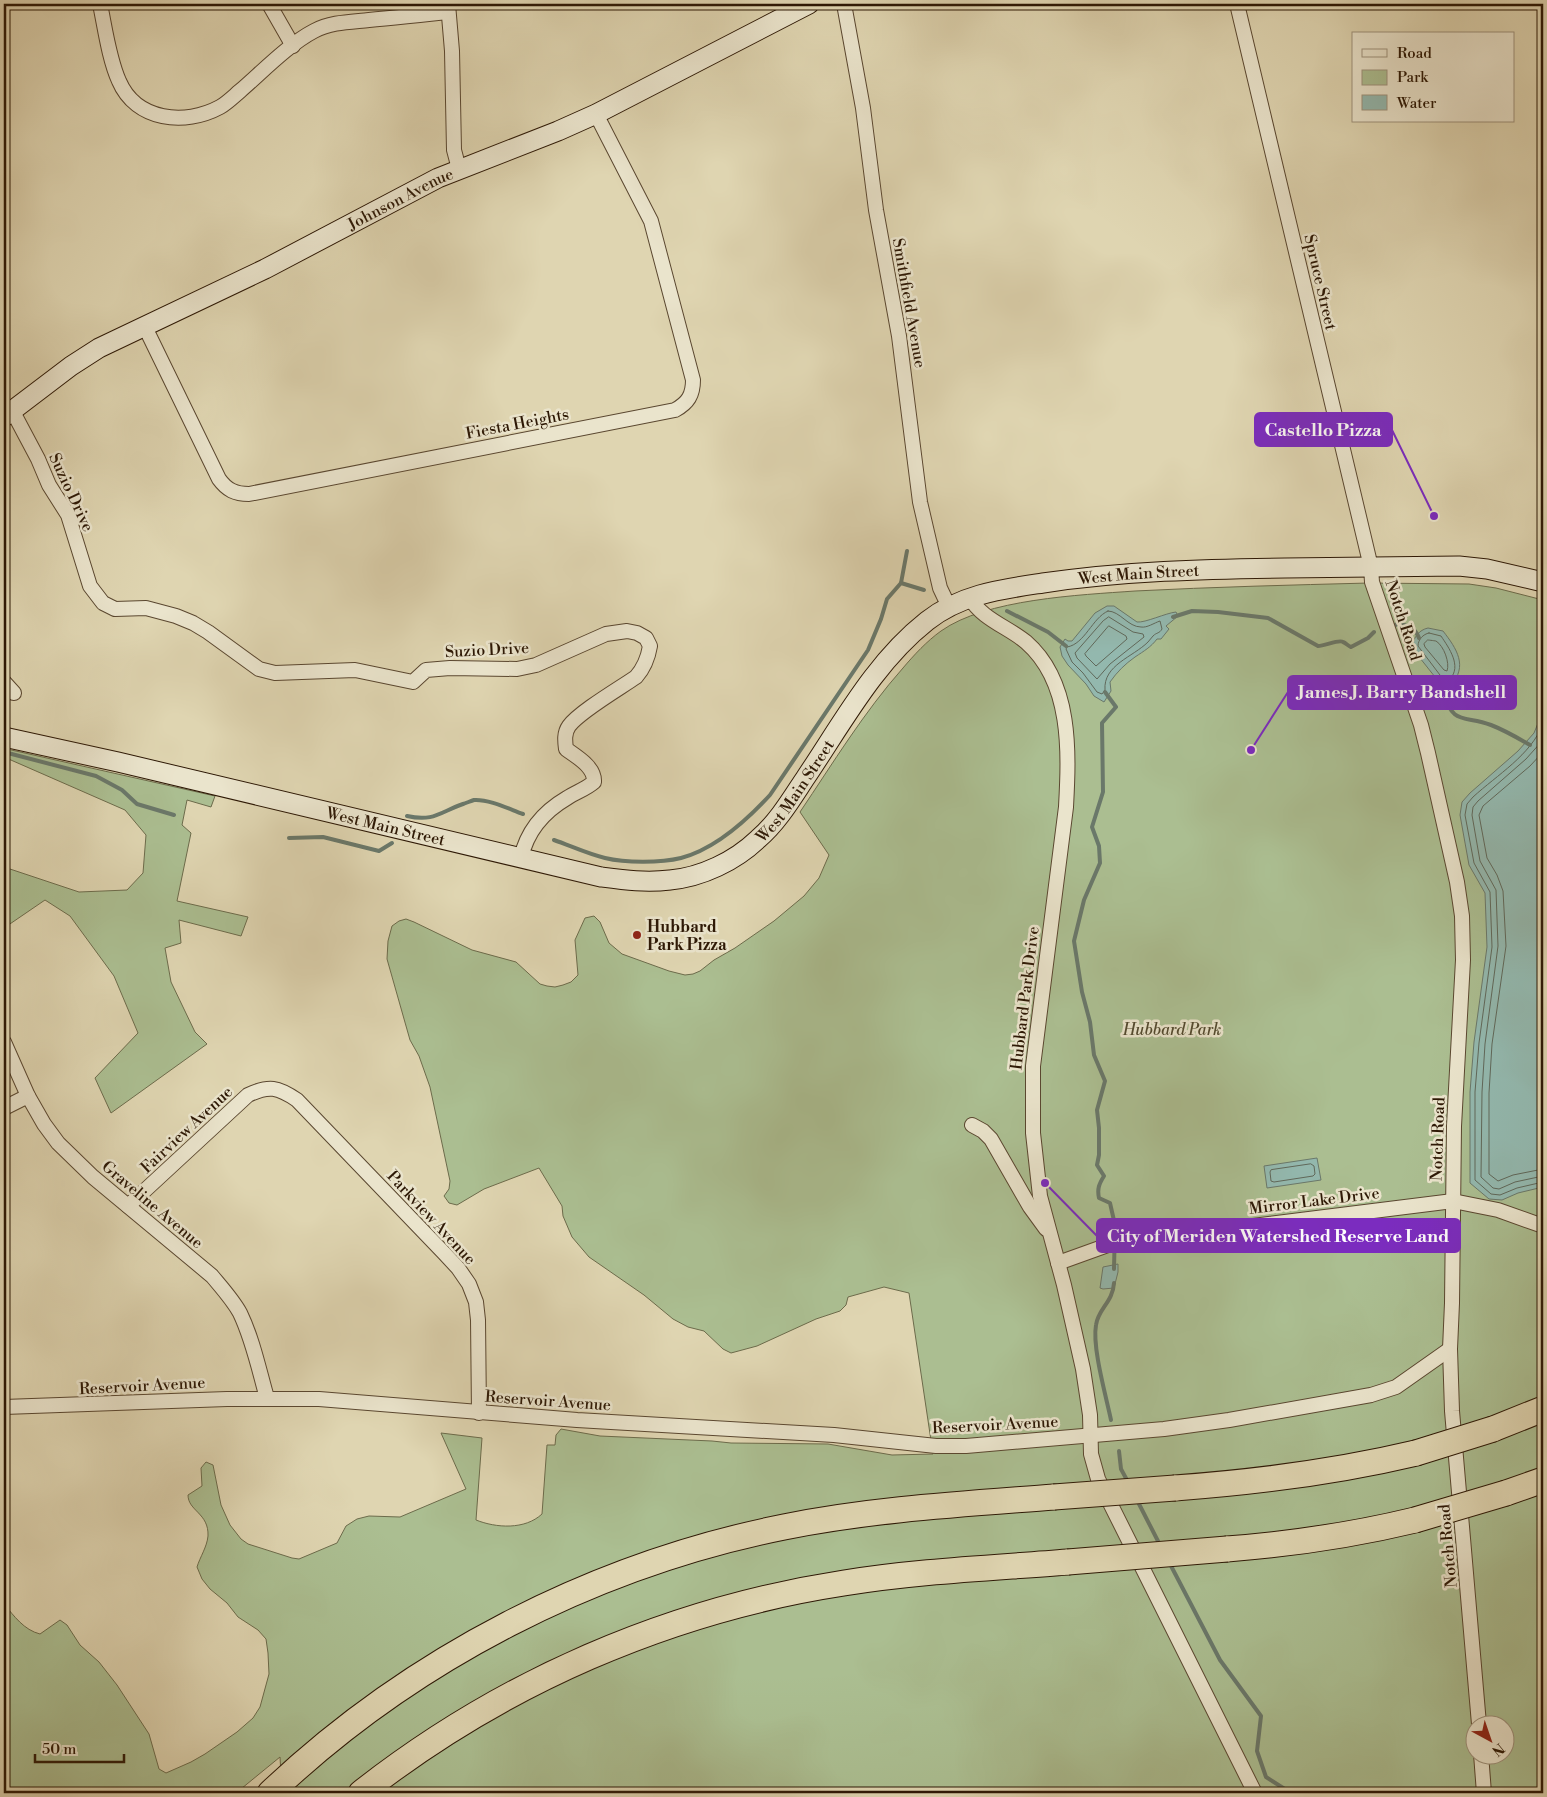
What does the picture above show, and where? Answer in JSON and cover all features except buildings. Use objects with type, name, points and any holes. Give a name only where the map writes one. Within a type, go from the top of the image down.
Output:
[{"type":"highway","points":[[270,1793],[313,1754],[362,1716],[442,1662],[512,1622],[619,1575],[719,1542],[809,1522],[878,1512],[1290,1478],[1416,1454],[1493,1430],[1543,1409]]},
{"type":"highway","points":[[361,1793],[425,1746],[500,1700],[584,1659],[678,1622],[757,1600],[843,1583],[909,1574],[1227,1549],[1328,1538],[1415,1520],[1543,1480]]},
{"type":"main road","name":"Johnson Avenue","points":[[8,414],[88,355],[266,269],[411,192],[459,169],[596,114],[809,4]]},
{"type":"main road","name":"West Main Street","points":[[4,737],[127,764],[601,876],[648,882],[672,880],[718,866],[758,840],[776,821],[870,681],[889,657],[929,619],[949,607],[970,598],[1011,588],[1084,577],[1220,569],[1459,566],[1487,568],[1543,582]]},
{"type":"street","points":[[100,4],[116,72],[122,88],[135,103],[151,112],[164,117],[190,118],[220,107],[293,46],[313,32],[334,23],[448,8],[452,50],[454,150],[459,169]]},
{"type":"street","points":[[269,4],[293,46]]},
{"type":"street","name":"Smithfield Avenue","points":[[844,4],[863,108],[876,210],[904,371],[920,502],[940,588],[949,607]]},
{"type":"street","name":"Spruce Street","points":[[1237,4],[1371,567]]},
{"type":"street","name":"Fiesta Heights","points":[[145,327],[219,479],[224,486],[240,494],[249,494],[675,410],[690,399],[693,390],[693,380],[655,236],[644,205],[596,114]]},
{"type":"street","name":"Suzio Drive","points":[[8,414],[38,459],[49,485],[68,515],[90,586],[103,603],[115,609],[146,608],[193,623],[259,669],[274,673],[355,670],[413,682],[426,670],[450,668],[517,669],[536,665],[606,634],[627,631],[637,633],[646,638],[650,646],[648,656],[636,678],[580,716],[568,727],[564,740],[566,749],[590,768],[594,775],[594,782],[566,798],[543,816],[525,841],[520,858]]},
{"type":"street","name":"Notch Road","points":[[1371,567],[1376,595],[1423,734],[1458,882],[1462,916],[1464,960],[1454,1126],[1450,1349],[1452,1411],[1478,1714]]},
{"type":"street","name":"Hubbard Park Drive","points":[[970,598],[980,611],[1027,643],[1040,658],[1054,680],[1065,722],[1068,779],[1066,807],[1033,1066],[1032,1100],[1036,1167],[1040,1196],[1083,1370],[1090,1415],[1090,1435]]},
{"type":"street","points":[[4,682],[14,693]]},
{"type":"street","name":"Graveline Avenue","points":[[4,1042],[28,1096],[44,1124],[58,1143],[74,1160],[212,1276],[227,1293],[239,1312],[247,1331],[267,1398]]},
{"type":"street","name":"Fairview Avenue","points":[[128,1206],[248,1095],[260,1089],[272,1088]]},
{"type":"street","name":"Parkview Avenue","points":[[272,1088],[285,1092],[297,1100],[444,1253],[469,1284],[476,1302],[478,1320],[479,1413]]},
{"type":"street","points":[[4,1108],[28,1096]]},
{"type":"street","points":[[972,1125],[983,1130],[992,1139],[1030,1207],[1050,1234]]},
{"type":"street","name":"Mirror Lake Drive","points":[[1058,1263],[1108,1245],[1133,1240],[1452,1201],[1498,1210],[1543,1226]]},
{"type":"street","name":"Reservoir Avenue","points":[[4,1407],[267,1398],[358,1401],[479,1413],[834,1435],[936,1446],[966,1446],[1164,1429],[1229,1420],[1371,1395],[1396,1387],[1450,1349]]},
{"type":"street","points":[[1090,1435],[1091,1454],[1098,1479],[1255,1793]]},
{"type":"street","points":[[1483,1764],[1484,1793]]},
{"type":"green space","name":"Hubbard Park","points":[[1369,583],[1469,584],[1496,588],[1543,600],[1543,1793],[282,1793],[280,1757],[236,1793],[4,1793],[4,1604],[24,1626],[40,1634],[60,1620],[67,1625],[80,1645],[99,1662],[117,1685],[149,1734],[159,1769],[166,1773],[205,1754],[237,1732],[253,1718],[260,1707],[269,1674],[266,1639],[258,1630],[238,1617],[227,1603],[210,1589],[202,1579],[197,1567],[205,1548],[208,1536],[207,1528],[202,1517],[191,1505],[188,1495],[202,1486],[201,1468],[206,1462],[213,1465],[221,1505],[230,1525],[241,1539],[248,1544],[299,1559],[337,1543],[346,1526],[357,1519],[369,1516],[400,1517],[466,1489],[441,1433],[482,1438],[476,1520],[501,1526],[527,1523],[542,1514],[547,1445],[555,1445],[556,1435],[561,1429],[600,1436],[731,1443],[828,1444],[892,1455],[933,1454],[909,1293],[884,1287],[848,1297],[846,1305],[840,1311],[816,1319],[757,1346],[731,1353],[723,1349],[704,1331],[688,1327],[673,1319],[644,1295],[589,1257],[572,1237],[563,1216],[562,1206],[539,1168],[484,1189],[457,1205],[449,1203],[444,1196],[449,1189],[450,1181],[430,1087],[419,1056],[410,1040],[387,959],[388,941],[392,926],[406,919],[472,950],[516,962],[540,984],[555,987],[571,982],[578,975],[575,940],[585,918],[594,916],[600,922],[609,943],[622,954],[669,971],[685,975],[693,974],[774,921],[804,896],[819,878],[829,855],[800,812],[875,702],[916,653],[941,631],[960,620],[982,612],[1034,600],[1112,593],[1252,586]]},
{"type":"green space","points":[[7,749],[215,796],[211,807],[187,800],[182,825],[191,833],[177,901],[248,917],[241,936],[179,920],[181,943],[165,948],[171,982],[195,1032],[207,1044],[111,1113],[95,1078],[138,1033],[114,976],[70,916],[45,900],[4,928],[4,867],[79,892],[127,890],[143,873],[146,835],[125,810],[4,757],[4,751]]},
{"type":"water","points":[[1107,606],[1114,606],[1137,622],[1176,612],[1178,616],[1166,626],[1169,629],[1161,639],[1157,639],[1150,647],[1121,668],[1110,682],[1111,691],[1104,702],[1094,696],[1086,684],[1068,665],[1062,656],[1060,647],[1065,639],[1072,641],[1095,613]]},
{"type":"water","points":[[1428,628],[1443,631],[1453,644],[1459,658],[1459,671],[1456,678],[1451,685],[1449,683],[1446,686],[1448,691],[1442,695],[1439,682],[1412,646],[1417,634]]},
{"type":"water","points":[[1543,711],[1543,1187],[1518,1193],[1502,1200],[1489,1199],[1470,1183],[1470,1092],[1474,1042],[1487,947],[1485,893],[1469,865],[1460,815],[1462,802],[1470,793],[1518,751],[1534,733]]},
{"type":"water","points":[[1317,1158],[1321,1180],[1267,1188],[1264,1166]]},
{"type":"water","points":[[1118,1264],[1114,1288],[1100,1288],[1103,1267]]},
{"type":"waterway","points":[[554,840],[613,860],[653,862],[694,854],[718,841],[741,824],[770,795],[868,650],[887,599],[901,583],[907,551]]},
{"type":"waterway","points":[[901,583],[924,590]]},
{"type":"waterway","points":[[1007,611],[1048,632],[1066,646]]},
{"type":"waterway","points":[[1173,617],[1192,611],[1268,618],[1318,646],[1341,641],[1351,647],[1368,638],[1374,632]]},
{"type":"waterway","points":[[1393,625],[1409,627],[1415,631],[1419,638]]},
{"type":"waterway","points":[[1105,692],[1116,707],[1102,723],[1103,792],[1092,827],[1099,846],[1100,863],[1084,900],[1074,941],[1082,992],[1090,1022],[1094,1055],[1105,1081],[1097,1110],[1099,1128],[1097,1165],[1104,1176],[1098,1192],[1099,1198],[1110,1203],[1115,1225],[1114,1269]]},
{"type":"waterway","points":[[1443,692],[1447,703],[1455,715],[1491,725],[1530,745]]},
{"type":"waterway","points":[[4,752],[96,776],[122,790],[137,804],[174,815]]},
{"type":"waterway","points":[[407,816],[416,818],[431,817],[474,800],[492,803],[523,814]]},
{"type":"waterway","points":[[289,838],[323,837],[379,851],[392,843]]},
{"type":"waterway","points":[[1111,1420],[1095,1334],[1097,1319],[1111,1295],[1114,1283]]},
{"type":"waterway","points":[[1119,1451],[1121,1469],[1128,1482]]},
{"type":"waterway","points":[[1137,1500],[1161,1547]]},
{"type":"waterway","points":[[1169,1562],[1220,1660],[1261,1716],[1257,1751],[1266,1777],[1291,1793]]},
{"type":"place","name":"Castello Pizza","points":[[1434,516]]},
{"type":"place","name":"James J. Barry Bandshell","points":[[1251,750]]},
{"type":"place","name":"Hubbard Park Pizza","points":[[637,935]]},
{"type":"place","name":"City of Meriden Watershed Reserve Land","points":[[1045,1183]]}]
